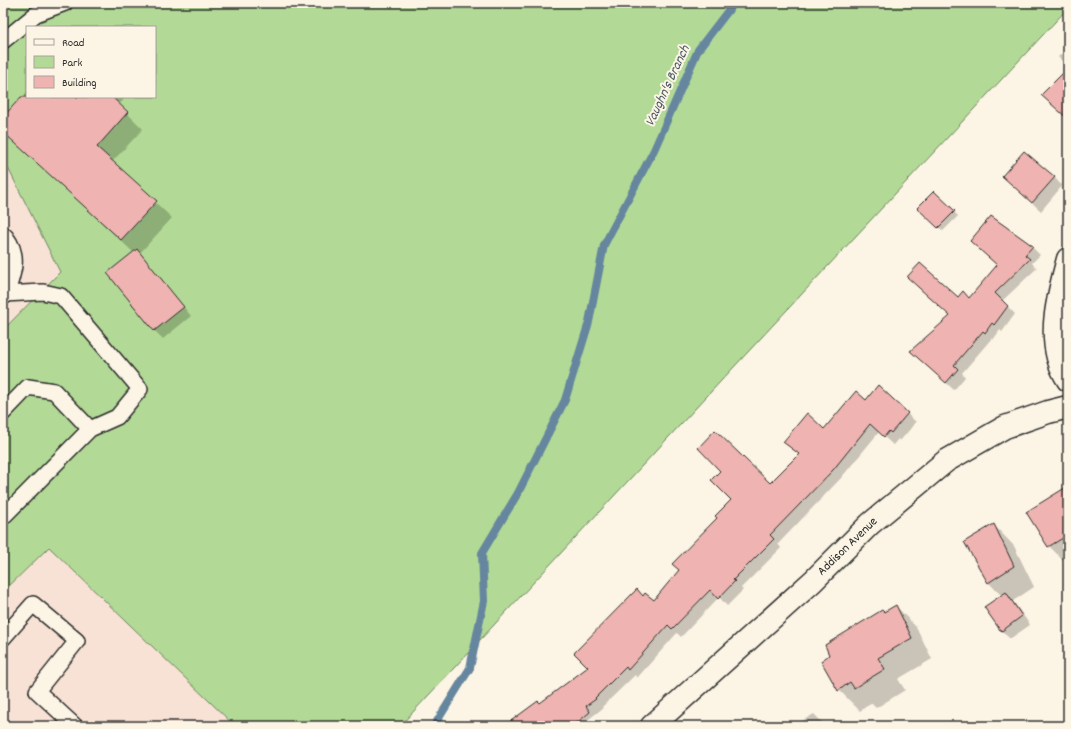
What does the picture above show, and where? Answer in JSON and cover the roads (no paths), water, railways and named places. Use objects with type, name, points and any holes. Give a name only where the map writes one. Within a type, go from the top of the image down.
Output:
[{"type":"street","points":[[3,239],[9,247],[11,258],[10,271],[3,293]]},
{"type":"street","points":[[1068,259],[1058,296],[1054,327],[1057,354],[1068,380]]},
{"type":"street","name":"Addison Avenue","points":[[652,726],[813,581],[870,524],[946,461],[1006,427],[1048,412],[1068,408]]},
{"type":"lane","points":[[3,41],[36,14],[65,3]]},
{"type":"lane","points":[[3,293],[43,292],[61,296],[140,389],[116,416],[90,429],[3,517]]},
{"type":"lane","points":[[3,413],[28,387],[54,391],[90,429]]},
{"type":"lane","points":[[3,638],[33,604],[77,641],[37,691],[75,726]]},
{"type":"waterway","name":"Vaughn's Branch","points":[[434,726],[470,668],[484,601],[482,553],[518,493],[565,400],[589,322],[604,245],[654,150],[698,50],[734,3]]}]
